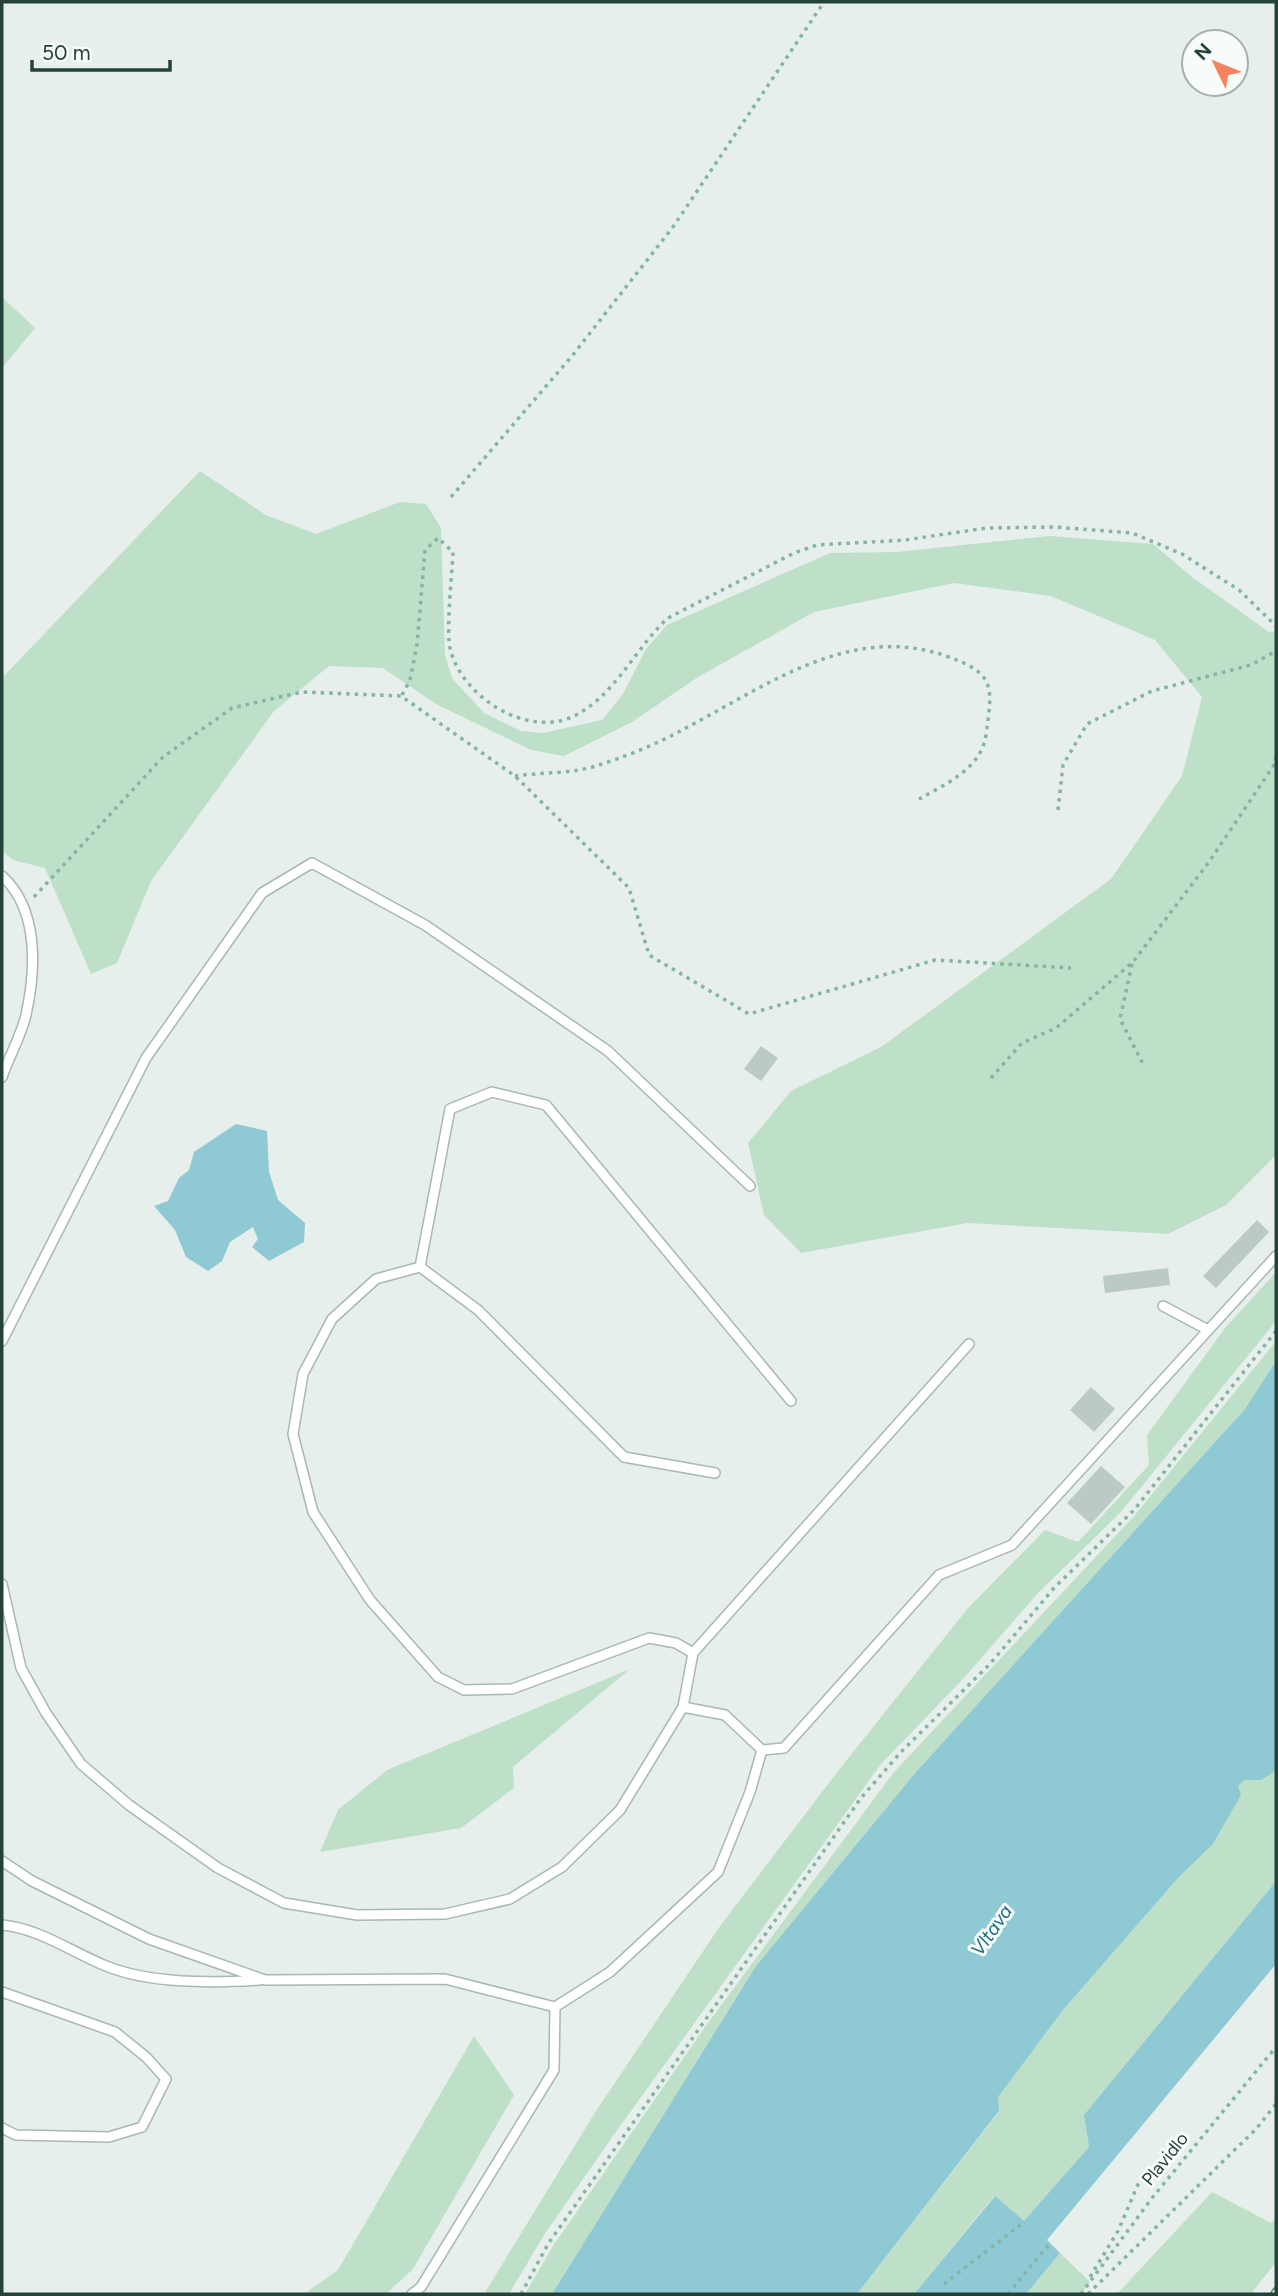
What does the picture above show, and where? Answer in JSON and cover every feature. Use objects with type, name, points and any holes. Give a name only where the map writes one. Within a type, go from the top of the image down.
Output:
[{"type":"lane","points":[[2,1341],[146,1058],[262,893],[312,863],[425,925],[608,1051],[750,1186]]},
{"type":"lane","points":[[2,876],[25,906],[31,934],[26,1016],[2,1077]]},
{"type":"lane","points":[[420,1266],[450,1109],[492,1092],[546,1105],[791,1401]]},
{"type":"lane","points":[[682,1707],[724,1715],[762,1750],[784,1748],[939,1575],[1012,1545],[1276,1256]]},
{"type":"lane","points":[[420,1266],[478,1310],[624,1457],[715,1473]]},
{"type":"lane","points":[[420,1266],[376,1279],[332,1319],[303,1374],[293,1434],[313,1512],[370,1600],[438,1677],[464,1690],[512,1689],[649,1639],[676,1643],[693,1653]]},
{"type":"lane","points":[[1163,1306],[1208,1330]]},
{"type":"lane","points":[[2,1584],[22,1668],[46,1713],[82,1763],[130,1805],[218,1868],[284,1903],[357,1915],[445,1914],[510,1899],[562,1867],[620,1810],[682,1707],[693,1653],[969,1344]]},
{"type":"lane","points":[[2,1925],[19,1927],[109,1967],[194,1984],[265,1980],[445,1979],[555,2007],[610,1972],[718,1872],[750,1792],[762,1750]]},
{"type":"lane","points":[[2,1861],[32,1881],[149,1939],[265,1980]]},
{"type":"lane","points":[[2,1992],[116,2032],[146,2057],[166,2079],[142,2127],[109,2137],[16,2135],[2,2129]]},
{"type":"lane","points":[[412,2294],[421,2287],[554,2070],[555,2007]]},
{"type":"path","points":[[451,497],[572,356],[673,227],[824,2]]},
{"type":"path","points":[[401,696],[410,680],[417,645],[425,550],[438,538],[453,552],[450,648],[463,677],[490,704],[516,717],[535,721],[562,720],[577,715],[609,690],[652,633],[668,618],[794,553],[817,545],[905,540],[986,528],[1055,527],[1132,533],[1182,554],[1228,583],[1276,626]]},
{"type":"path","points":[[515,776],[597,766],[681,731],[750,690],[807,662],[851,650],[900,647],[939,653],[977,667],[986,680],[991,700],[985,743],[968,770],[916,801]]},
{"type":"path","points":[[1058,810],[1063,765],[1087,724],[1152,691],[1251,665],[1276,651]]},
{"type":"path","points":[[25,906],[163,757],[232,708],[302,692],[401,696],[515,776],[629,888],[649,955],[749,1014],[935,960],[1071,968]]},
{"type":"path","points":[[991,1078],[1022,1043],[1056,1028],[1133,962],[1209,862],[1274,765],[1276,756]]},
{"type":"path","points":[[1133,962],[1120,1019],[1144,1066]]},
{"type":"path","points":[[521,2294],[548,2244],[861,1798],[901,1752],[990,1664],[1054,1588],[1134,1510],[1276,1331]]},
{"type":"path","name":"Plavidlo","points":[[1081,2294],[1152,2198],[1276,2047]]},
{"type":"path","points":[[1088,2294],[1256,2129],[1276,2104]]},
{"type":"path","points":[[1081,2294],[1118,2231],[1139,2182]]},
{"type":"path","points":[[944,2284],[1024,2222]]},
{"type":"path","points":[[1007,2294],[1050,2243]]},
{"type":"green space","points":[[2,297],[35,328],[2,368]]},
{"type":"green space","points":[[200,471],[266,515],[316,534],[400,502],[426,504],[441,528],[445,655],[452,678],[484,713],[521,731],[543,733],[602,720],[623,694],[646,649],[667,625],[830,553],[897,552],[1050,536],[1153,544],[1192,577],[1269,632],[1276,631],[1276,1155],[1226,1205],[1168,1234],[967,1223],[801,1253],[764,1215],[748,1143],[791,1091],[881,1047],[1111,879],[1182,776],[1202,697],[1155,640],[1051,596],[954,583],[814,612],[698,677],[632,722],[564,756],[531,750],[436,704],[383,668],[329,666],[274,711],[151,881],[117,963],[91,974],[45,868],[13,860],[2,851],[2,678]]},
{"type":"green space","points":[[1276,1272],[1276,1321],[1121,1512],[1039,1592],[964,1678],[881,1764],[613,2136],[544,2235],[509,2294],[484,2294],[594,2114],[720,1926],[838,1771],[968,1608],[1045,1530],[1078,1542],[1149,1465],[1147,1435],[1225,1328]]},
{"type":"green space","points":[[1276,1341],[1276,1361],[1245,1409],[916,1772],[756,1966],[552,2294],[525,2294],[553,2246],[705,2027],[894,1772],[1135,1515]]},
{"type":"green space","points":[[630,1669],[513,1767],[514,1788],[461,1828],[320,1852],[338,1810],[387,1770]]},
{"type":"green space","points":[[1276,1770],[1276,1881],[1084,2115],[1089,2147],[1024,2222],[994,2196],[914,2294],[857,2294],[999,2112],[997,2097],[1063,2010],[1179,1877],[1213,1844],[1238,1786],[1245,1780]]},
{"type":"green space","points":[[474,2036],[514,2095],[413,2269],[386,2294],[304,2294],[338,2270]]},
{"type":"green space","points":[[1212,2192],[1271,2223],[1276,2218],[1276,2262],[1251,2294],[1117,2294]]},
{"type":"green space","points":[[1060,2253],[1090,2282],[1081,2294],[1026,2294]]},
{"type":"water","points":[[236,1124],[267,1131],[269,1172],[278,1200],[305,1223],[304,1242],[269,1261],[252,1247],[258,1239],[253,1227],[230,1242],[222,1261],[208,1271],[186,1257],[175,1230],[154,1206],[168,1201],[179,1178],[189,1170],[194,1152]]},
{"type":"water","name":"Vltava","points":[[1276,1361],[1276,1770],[1261,1780],[1245,1780],[1238,1786],[1241,1795],[1213,1844],[1179,1877],[1063,2010],[998,2097],[999,2111],[857,2294],[552,2294],[756,1966],[916,1772],[1245,1409]]},
{"type":"water","points":[[1276,1881],[1276,1964],[1047,2240],[1060,2253],[1026,2294],[914,2294],[995,2196],[1024,2221],[1089,2147],[1084,2115]]},
{"type":"building","points":[[761,1046],[778,1058],[761,1081],[744,1069]]},
{"type":"building","points":[[1257,1220],[1269,1232],[1216,1288],[1203,1276]]},
{"type":"building","points":[[1168,1268],[1170,1285],[1105,1293],[1103,1276]]},
{"type":"building","points":[[1091,1387],[1115,1409],[1094,1432],[1070,1410]]},
{"type":"building","points":[[1101,1466],[1125,1487],[1091,1524],[1067,1503]]}]
